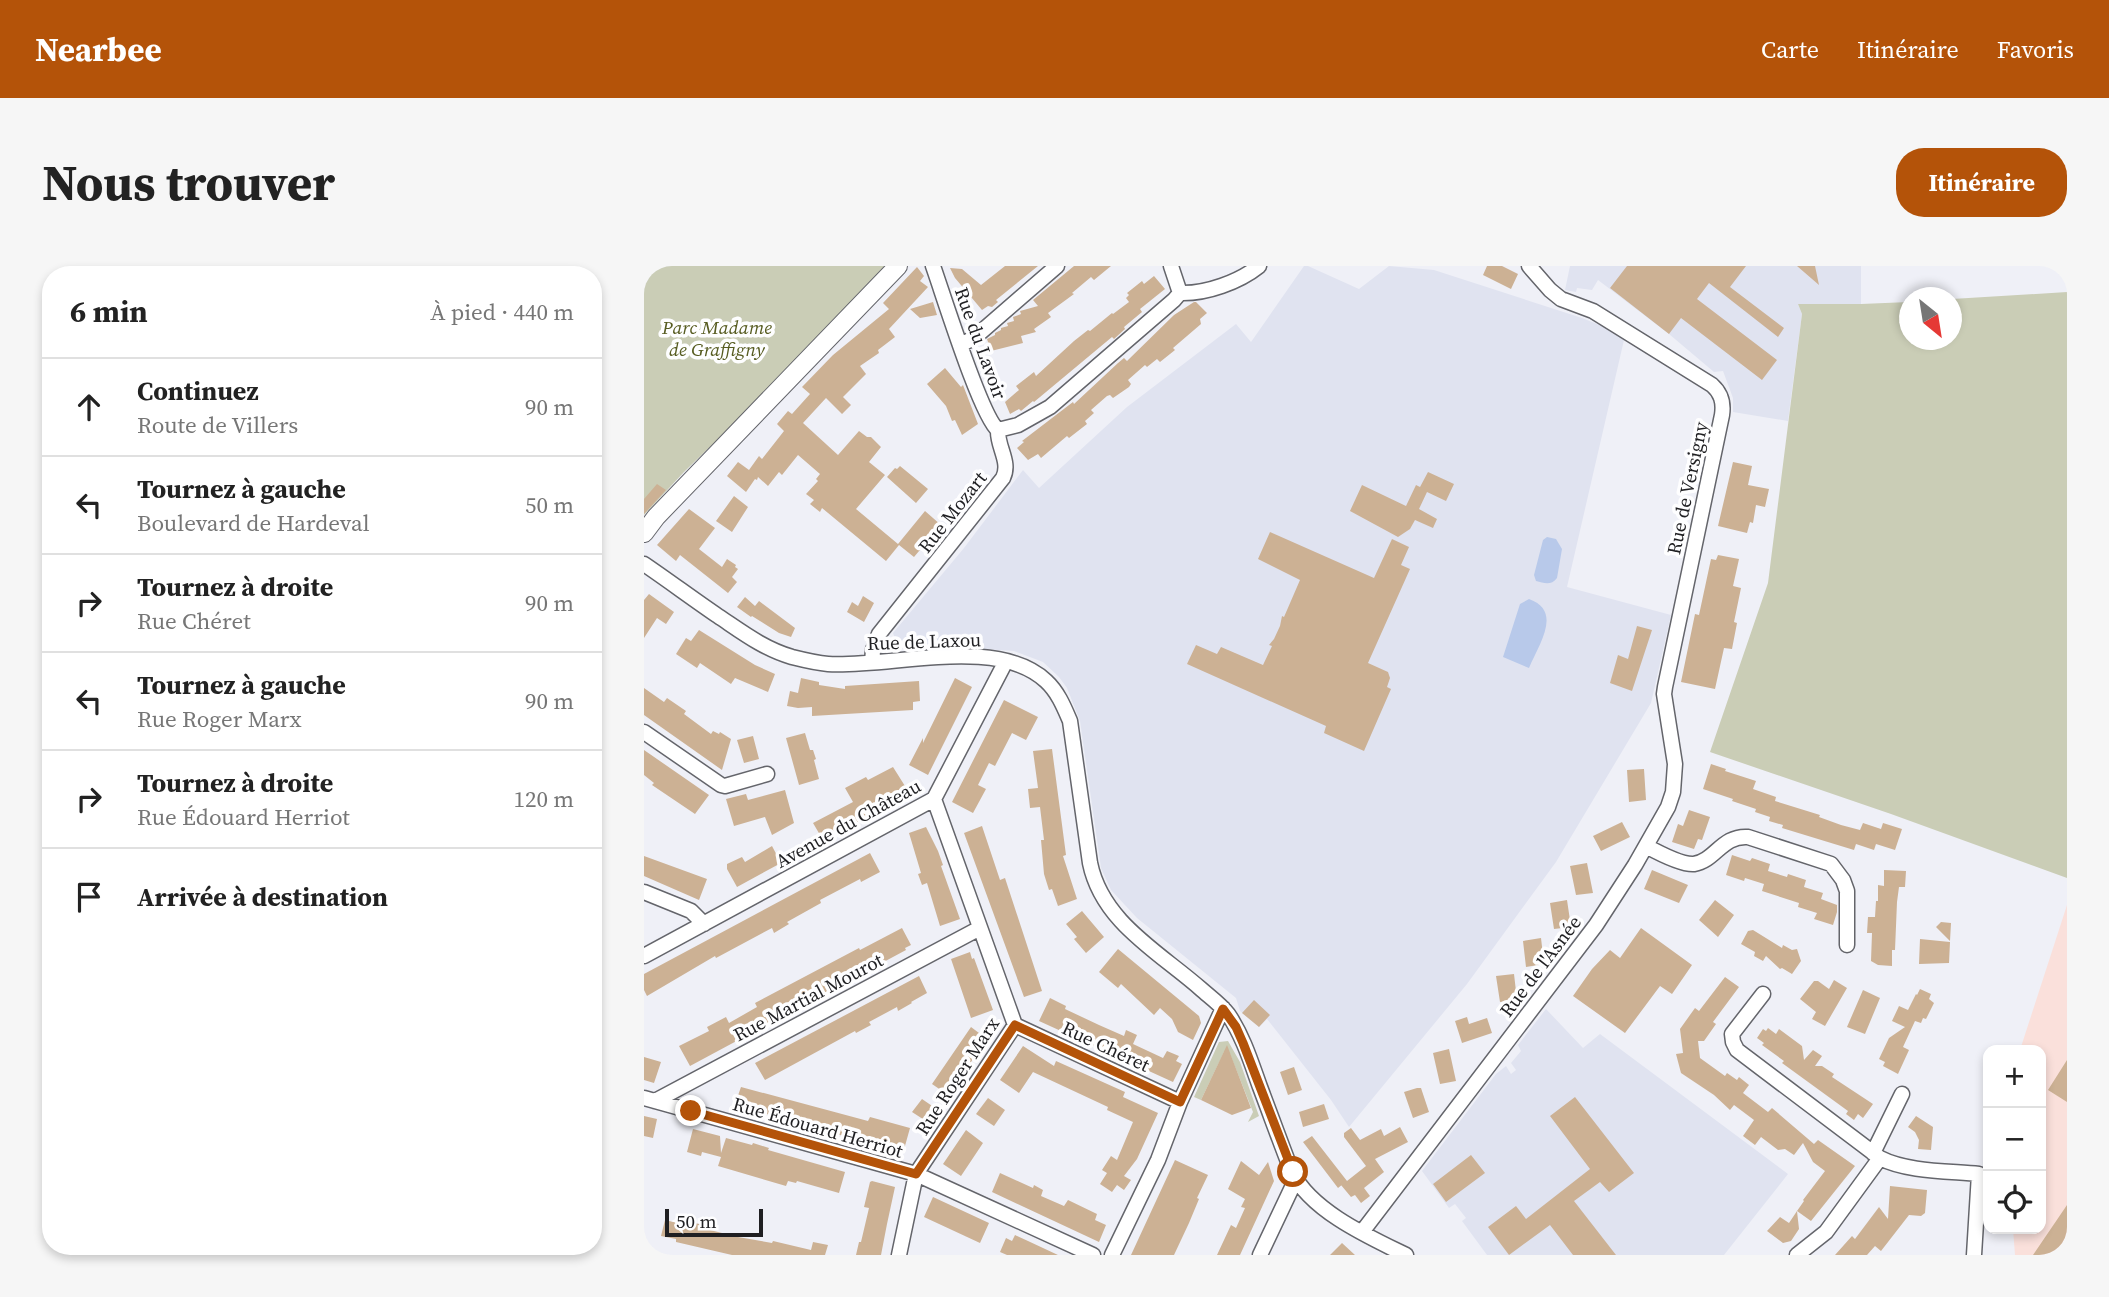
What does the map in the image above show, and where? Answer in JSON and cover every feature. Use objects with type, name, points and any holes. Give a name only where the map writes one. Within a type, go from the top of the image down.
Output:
[{"type":"street","points":[[644,533],[656,517],[898,266]]},
{"type":"street","name":"Rue du Lavoir","points":[[933,266],[989,419],[998,430]]},
{"type":"street","points":[[960,345],[974,338],[1057,266]]},
{"type":"street","points":[[1171,266],[1180,293]]},
{"type":"street","points":[[998,430],[1018,425],[1050,407],[1180,293],[1190,293],[1231,282],[1259,266]]},
{"type":"street","name":"Rue de Versigny","points":[[1529,266],[1561,299],[1593,311],[1712,384],[1720,393],[1722,415],[1664,694]]},
{"type":"street","name":"Rue Mozart","points":[[873,662],[873,650],[879,634],[1006,472],[998,430]]},
{"type":"street","name":"Rue de Laxou","points":[[644,564],[750,639],[775,651],[802,659],[829,664],[980,657],[1006,661],[1040,676],[1057,693],[1073,734],[1092,874],[1106,904],[1122,923],[1223,1009],[1236,1027],[1296,1179]]},
{"type":"street","name":"Avenue du Château","points":[[644,956],[934,799],[1006,661]]},
{"type":"street","name":"Rue de l'Asnée","points":[[1362,1232],[1596,925],[1668,807],[1675,779],[1674,750],[1664,694]]},
{"type":"street","points":[[644,732],[721,785],[767,774]]},
{"type":"street","name":"Rue Roger Marx","points":[[899,1255],[916,1174],[1015,1025],[934,799]]},
{"type":"street","points":[[1646,846],[1660,854],[1692,864],[1706,859],[1730,839],[1748,837],[1831,864],[1843,880],[1847,891],[1847,946]]},
{"type":"street","points":[[644,892],[691,911],[704,924]]},
{"type":"street","name":"Rue Martial Mourot","points":[[649,1100],[980,928]]},
{"type":"street","points":[[1763,994],[1732,1034],[1732,1042],[1737,1050],[1876,1156],[1889,1163],[1979,1174],[1974,1255]]},
{"type":"street","points":[[1112,1255],[1158,1160],[1180,1102],[1223,1009]]},
{"type":"street","name":"Rue Chéret","points":[[1015,1025],[1180,1102]]},
{"type":"street","points":[[1797,1255],[1826,1231],[1876,1156],[1902,1094]]},
{"type":"street","name":"Rue Édouard Herriot","points":[[649,1100],[916,1174],[1093,1255]]},
{"type":"street","points":[[1260,1255],[1296,1179],[1311,1198],[1346,1223],[1406,1255]]},
{"type":"shaded area","points":[[1304,266],[1359,289],[1389,266],[1434,270],[1582,318],[1602,326],[1624,340],[1567,587],[1671,615],[1651,703],[1556,862],[1467,984],[1349,1127],[1267,1019],[1259,1027],[1240,1011],[1236,998],[1137,918],[1111,890],[1101,868],[1080,721],[1067,688],[1059,677],[1043,662],[1014,651],[899,649],[893,633],[964,548],[1023,470],[1039,488],[1127,407],[1236,324],[1251,342]]},
{"type":"shaded area","points":[[1570,266],[1861,266],[1861,304],[1798,304],[1802,314],[1788,421],[1733,412],[1733,398],[1723,371],[1714,372],[1598,280],[1592,290],[1565,290]]},
{"type":"shaded area","points":[[2067,905],[2067,1255],[2015,1255],[2013,1234],[2046,1234],[2046,1045],[2022,1045]]},
{"type":"shaded area","points":[[1546,1009],[1583,1048],[1600,1034],[1788,1174],[1724,1255],[1487,1255],[1462,1221],[1466,1218],[1455,1204],[1449,1208],[1422,1171],[1496,1074],[1506,1066],[1511,1074],[1516,1070],[1511,1063],[1521,1051],[1518,1045]]},
{"type":"green space","name":"Parc Madame de Graffigny","points":[[644,266],[887,266],[644,515]]},
{"type":"green space","points":[[2067,292],[2067,878],[1710,752],[1768,583],[1802,314],[1798,304],[1899,302],[1899,350],[1962,350],[1962,298]]},
{"type":"green space","points":[[1228,1041],[1240,1062],[1259,1116],[1248,1122],[1253,1112],[1230,1054],[1224,1052],[1201,1100],[1194,1097],[1219,1042]]},
{"type":"water","points":[[1547,537],[1556,539],[1562,549],[1557,578],[1547,583],[1536,581],[1534,575],[1543,540]]},
{"type":"water","points":[[1529,599],[1545,611],[1547,620],[1546,629],[1529,668],[1503,657],[1520,604]]},
{"type":"building","points":[[1005,266],[1038,266],[996,300],[998,302],[992,307],[988,306],[982,310],[950,268],[962,269],[981,285]]},
{"type":"building","points":[[1074,266],[1111,266],[1094,280],[1091,277],[1072,293],[1074,294],[1048,313],[1051,317],[1034,329],[1036,332],[1021,336],[1023,343],[991,351],[987,339],[1008,326],[1007,323],[1014,321],[1013,317],[1021,314],[1020,311],[1038,306],[1033,300]]},
{"type":"building","points":[[1487,266],[1502,266],[1518,274],[1511,289],[1483,275]]},
{"type":"building","points":[[1627,266],[1746,266],[1730,287],[1784,328],[1778,337],[1709,283],[1697,299],[1777,360],[1762,380],[1681,318],[1669,334],[1610,288]]},
{"type":"building","points":[[1797,266],[1815,266],[1819,285]]},
{"type":"building","points":[[917,267],[924,276],[920,281],[928,287],[889,329],[895,337],[878,350],[879,353],[860,366],[866,374],[843,397],[851,405],[842,414],[826,398],[803,423],[838,455],[859,431],[871,437],[881,447],[869,462],[885,475],[856,509],[898,544],[925,511],[941,525],[914,557],[899,545],[886,561],[822,508],[820,512],[810,504],[814,500],[806,494],[818,481],[816,479],[820,474],[798,455],[782,475],[779,472],[768,486],[758,477],[746,492],[727,476],[738,462],[749,470],[759,456],[762,459],[784,431],[777,424],[788,411],[792,414],[810,394],[802,387],[833,355],[889,309],[883,303]]},
{"type":"building","points":[[1154,276],[1165,289],[1140,309],[1142,312],[1124,327],[1125,329],[1034,402],[1021,411],[1019,409],[1010,414],[1005,402],[1019,390],[1016,386],[1034,372],[1036,376],[1074,341],[1129,302],[1127,293],[1142,281],[1144,284]]},
{"type":"building","points":[[933,302],[937,315],[920,318],[910,309]]},
{"type":"building","points":[[1194,302],[1207,313],[1200,319],[1201,324],[1160,362],[1157,359],[1147,367],[1145,365],[1128,380],[1131,384],[1129,387],[1113,398],[1107,396],[1091,410],[1094,413],[1085,421],[1087,424],[1069,438],[1067,436],[1041,458],[1038,454],[1028,460],[1017,448],[1024,442],[1022,441],[1073,402],[1074,404],[1124,358],[1127,361],[1174,315]]},
{"type":"building","points":[[945,368],[961,387],[963,385],[978,424],[962,435],[946,406],[927,384]]},
{"type":"building","points":[[1733,462],[1752,466],[1748,485],[1769,489],[1765,507],[1756,505],[1753,523],[1750,522],[1747,533],[1718,526]]},
{"type":"building","points":[[900,466],[928,489],[916,503],[887,477]]},
{"type":"building","points":[[1428,472],[1454,484],[1446,501],[1427,492],[1419,509],[1437,519],[1433,528],[1415,520],[1410,529],[1398,537],[1350,511],[1362,485],[1406,506],[1416,485],[1420,487]]},
{"type":"building","points":[[657,484],[666,490],[644,514],[644,499]]},
{"type":"building","points":[[734,496],[748,507],[732,532],[716,521]]},
{"type":"building","points":[[689,509],[715,528],[699,549],[722,567],[727,559],[738,569],[732,577],[737,582],[728,593],[680,555],[676,561],[657,545]]},
{"type":"building","points":[[1270,532],[1374,578],[1392,539],[1409,547],[1401,565],[1410,569],[1368,663],[1388,672],[1390,678],[1387,687],[1391,689],[1364,751],[1324,733],[1326,726],[1187,664],[1196,645],[1217,654],[1221,647],[1263,665],[1272,646],[1269,645],[1300,580],[1258,559]]},
{"type":"building","points":[[1718,555],[1739,559],[1733,586],[1741,588],[1732,649],[1724,648],[1715,689],[1681,682],[1695,614],[1699,615],[1711,559],[1716,560]]},
{"type":"building","points":[[649,594],[674,612],[666,624],[657,618],[644,638],[644,600]]},
{"type":"building","points":[[863,596],[874,603],[864,622],[847,612],[852,602],[858,606]]},
{"type":"building","points":[[745,597],[755,606],[759,601],[795,628],[791,637],[779,633],[737,607]]},
{"type":"building","points":[[1637,626],[1652,630],[1632,691],[1610,683],[1618,655],[1628,659]]},
{"type":"building","points":[[699,630],[755,665],[775,674],[768,692],[735,678],[731,684],[700,663],[697,668],[676,654],[686,638],[691,641]]},
{"type":"building","points":[[801,678],[819,682],[819,685],[845,689],[845,686],[919,681],[920,701],[913,702],[913,710],[812,716],[812,707],[787,706],[790,691],[798,693]]},
{"type":"building","points":[[955,678],[972,687],[928,775],[909,765]]},
{"type":"building","points":[[644,688],[664,702],[667,698],[686,711],[684,714],[711,734],[713,731],[719,734],[720,732],[731,739],[722,770],[644,715]]},
{"type":"building","points":[[1004,700],[1038,717],[1026,740],[1012,733],[995,766],[989,763],[978,785],[986,789],[973,813],[952,802]]},
{"type":"building","points":[[805,733],[816,759],[814,760],[819,779],[799,785],[786,738]]},
{"type":"building","points":[[753,736],[759,759],[744,763],[737,740]]},
{"type":"building","points":[[1052,749],[1066,855],[1063,856],[1077,899],[1058,906],[1044,874],[1040,807],[1030,808],[1028,789],[1038,788],[1033,751]]},
{"type":"building","points":[[644,750],[709,795],[695,814],[652,785],[654,783],[644,775]]},
{"type":"building","points":[[1711,764],[1756,781],[1753,789],[1776,797],[1775,801],[1820,815],[1819,817],[1841,825],[1860,830],[1863,823],[1881,829],[1883,823],[1902,829],[1895,850],[1876,844],[1874,850],[1856,844],[1854,850],[1782,828],[1783,825],[1769,821],[1770,817],[1755,812],[1756,809],[1703,789]]},
{"type":"building","points":[[893,767],[910,794],[823,840],[813,823],[853,802],[845,788]]},
{"type":"building","points":[[1644,769],[1646,800],[1629,802],[1627,770]]},
{"type":"building","points":[[785,790],[794,823],[772,835],[765,817],[734,826],[726,799],[746,794],[748,800]]},
{"type":"building","points":[[1689,810],[1710,817],[1702,840],[1698,839],[1694,849],[1672,842],[1678,824],[1683,826]]},
{"type":"building","points":[[1622,822],[1630,837],[1601,851],[1593,836]]},
{"type":"building","points":[[982,826],[1000,880],[1005,878],[1042,991],[1024,997],[964,833]]},
{"type":"building","points":[[926,827],[938,851],[960,919],[940,926],[927,883],[922,885],[918,874],[921,873],[909,833]]},
{"type":"building","points":[[772,846],[781,863],[737,887],[727,864],[742,857],[745,862]]},
{"type":"building","points":[[870,853],[880,872],[861,882],[860,879],[820,900],[821,903],[787,922],[789,924],[774,933],[772,928],[716,958],[715,956],[647,996],[644,990],[644,974]]},
{"type":"building","points":[[1732,855],[1770,864],[1768,871],[1806,880],[1804,887],[1823,893],[1821,899],[1837,905],[1833,925],[1814,919],[1817,913],[1798,907],[1799,903],[1762,891],[1764,884],[1726,875]]},
{"type":"building","points":[[644,856],[707,879],[699,900],[644,876]]},
{"type":"building","points":[[1587,863],[1593,893],[1576,895],[1570,866]]},
{"type":"building","points":[[1652,870],[1688,885],[1679,903],[1644,889]]},
{"type":"building","points":[[1884,870],[1906,871],[1905,887],[1899,887],[1892,966],[1878,965],[1871,961],[1872,933],[1867,933],[1868,917],[1875,917],[1878,885],[1884,886]]},
{"type":"building","points":[[1567,900],[1571,927],[1554,929],[1550,903]]},
{"type":"building","points":[[1715,900],[1734,915],[1718,937],[1699,920]]},
{"type":"building","points":[[1082,911],[1104,937],[1086,953],[1066,924]]},
{"type":"building","points":[[1941,922],[1951,923],[1950,941],[1936,927]]},
{"type":"building","points":[[902,928],[911,945],[905,948],[906,950],[690,1066],[679,1046],[709,1031],[707,1027],[726,1017],[729,1023],[757,1007],[755,1003]]},
{"type":"building","points":[[1641,928],[1692,965],[1672,994],[1660,986],[1625,1033],[1573,996],[1592,969],[1610,950],[1620,958]]},
{"type":"building","points":[[1753,930],[1782,948],[1783,945],[1792,950],[1797,949],[1801,961],[1792,974],[1780,969],[1766,956],[1763,961],[1754,956],[1755,952],[1741,944],[1748,931]]},
{"type":"building","points":[[1541,938],[1544,964],[1526,967],[1523,941]]},
{"type":"building","points":[[1920,939],[1950,942],[1949,963],[1919,964]]},
{"type":"building","points":[[1118,949],[1199,1016],[1201,1023],[1193,1040],[1178,1032],[1172,1019],[1160,1008],[1154,1015],[1121,984],[1118,988],[1099,972]]},
{"type":"building","points":[[970,952],[993,1010],[971,1018],[951,959]]},
{"type":"building","points":[[1514,974],[1517,1000],[1500,1002],[1496,976]]},
{"type":"building","points":[[919,976],[927,993],[898,1011],[897,1007],[869,1022],[871,1025],[765,1080],[755,1063]]},
{"type":"building","points":[[1725,977],[1739,987],[1713,1022],[1716,1024],[1704,1041],[1698,1041],[1700,1058],[1725,1076],[1727,1073],[1737,1080],[1739,1077],[1749,1085],[1743,1093],[1768,1112],[1772,1108],[1814,1144],[1818,1140],[1855,1166],[1811,1221],[1797,1211],[1825,1171],[1813,1162],[1803,1143],[1794,1155],[1785,1149],[1778,1150],[1761,1137],[1755,1145],[1743,1136],[1754,1120],[1734,1105],[1730,1110],[1714,1095],[1681,1073],[1676,1054],[1683,1053],[1680,1029],[1695,1008],[1699,1011]]},
{"type":"building","points":[[1834,980],[1847,988],[1825,1026],[1812,1019],[1816,1012],[1800,999],[1814,981],[1829,989]]},
{"type":"building","points":[[1920,989],[1931,994],[1929,999],[1934,1003],[1926,1019],[1923,1018],[1921,1023],[1915,1021],[1903,1047],[1909,1050],[1898,1074],[1883,1066],[1885,1062],[1879,1059],[1889,1038],[1905,1027],[1892,1021],[1899,1006],[1908,1010]]},
{"type":"building","points":[[1863,990],[1880,998],[1865,1034],[1847,1027]]},
{"type":"building","points":[[1050,998],[1066,1006],[1065,1009],[1124,1036],[1126,1030],[1137,1035],[1133,1044],[1163,1058],[1167,1051],[1179,1056],[1176,1061],[1182,1064],[1173,1082],[1039,1021]]},
{"type":"building","points":[[1254,1000],[1270,1015],[1259,1027],[1242,1013]]},
{"type":"building","points":[[1467,1017],[1469,1024],[1487,1018],[1492,1033],[1462,1043],[1455,1021]]},
{"type":"building","points":[[971,1027],[987,1039],[948,1095],[932,1084]]},
{"type":"building","points":[[1768,1028],[1776,1034],[1779,1029],[1802,1046],[1804,1060],[1813,1050],[1822,1056],[1815,1066],[1822,1066],[1834,1074],[1832,1077],[1873,1104],[1863,1118],[1858,1114],[1854,1120],[1846,1114],[1848,1111],[1782,1063],[1784,1061],[1762,1045],[1764,1043],[1757,1038],[1763,1029],[1766,1031]]},
{"type":"building","points":[[1227,1045],[1251,1108],[1232,1115],[1201,1100]]},
{"type":"building","points":[[1023,1046],[1054,1066],[1056,1061],[1125,1092],[1123,1097],[1158,1113],[1137,1159],[1124,1176],[1131,1180],[1124,1190],[1117,1185],[1112,1192],[1100,1184],[1107,1173],[1102,1170],[1111,1156],[1117,1160],[1133,1122],[1107,1110],[1108,1107],[1033,1072],[1019,1093],[1000,1080]]},
{"type":"building","points":[[1449,1049],[1456,1081],[1440,1084],[1433,1053]]},
{"type":"building","points":[[644,1057],[661,1062],[654,1083],[644,1080]]},
{"type":"building","points":[[2067,1060],[2067,1102],[2048,1090]]},
{"type":"building","points":[[1294,1067],[1302,1090],[1288,1095],[1280,1072]]},
{"type":"building","points":[[741,1087],[868,1121],[870,1117],[910,1128],[903,1153],[745,1108],[746,1104],[736,1101]]},
{"type":"building","points":[[1421,1088],[1429,1112],[1413,1118],[1404,1092]]},
{"type":"building","points":[[1575,1097],[1634,1173],[1609,1192],[1600,1182],[1574,1201],[1616,1255],[1573,1255],[1550,1225],[1509,1255],[1488,1227],[1516,1206],[1526,1219],[1590,1169],[1550,1116]]},
{"type":"building","points":[[988,1098],[1005,1110],[994,1126],[976,1114]]},
{"type":"building","points":[[922,1099],[938,1110],[929,1123],[912,1112]]},
{"type":"building","points":[[1324,1104],[1329,1119],[1303,1127],[1299,1112]]},
{"type":"building","points":[[644,1116],[657,1119],[653,1138],[644,1136]]},
{"type":"building","points":[[1916,1116],[1933,1127],[1931,1150],[1918,1149],[1919,1140],[1915,1132],[1908,1127]]},
{"type":"building","points":[[1400,1127],[1408,1142],[1375,1159],[1384,1172],[1364,1188],[1370,1196],[1361,1203],[1355,1195],[1351,1197],[1341,1185],[1338,1188],[1303,1142],[1312,1136],[1347,1181],[1366,1166],[1344,1137],[1344,1133],[1351,1128],[1360,1140],[1381,1129],[1384,1136]]},
{"type":"building","points":[[693,1129],[720,1136],[721,1153],[726,1138],[752,1145],[753,1143],[769,1148],[768,1150],[845,1172],[839,1193],[797,1181],[788,1181],[786,1186],[718,1166],[721,1157],[702,1152],[701,1156],[687,1152]]},
{"type":"building","points":[[966,1130],[983,1143],[961,1176],[943,1164]]},
{"type":"building","points":[[1471,1155],[1485,1173],[1446,1202],[1433,1184]]},
{"type":"building","points":[[1175,1160],[1208,1175],[1189,1223],[1174,1255],[1131,1255]]},
{"type":"building","points":[[1241,1161],[1259,1175],[1268,1162],[1274,1181],[1240,1255],[1217,1255],[1231,1225],[1236,1228],[1245,1208],[1241,1207],[1245,1199],[1228,1189]]},
{"type":"building","points":[[1000,1173],[1033,1188],[1034,1185],[1043,1190],[1041,1196],[1064,1206],[1068,1200],[1097,1214],[1095,1220],[1106,1225],[1099,1242],[992,1192]]},
{"type":"building","points":[[872,1181],[895,1187],[881,1255],[856,1255],[869,1208],[864,1207]]},
{"type":"building","points":[[1890,1186],[1927,1190],[1925,1213],[1921,1216],[1909,1215],[1881,1251],[1875,1246],[1867,1255],[1835,1255],[1852,1236],[1855,1239],[1879,1207],[1888,1219]]},
{"type":"building","points":[[933,1197],[989,1223],[980,1243],[924,1217]]},
{"type":"building","points":[[2067,1205],[2067,1255],[2033,1255]]},
{"type":"building","points":[[1797,1211],[1799,1229],[1791,1241],[1783,1243],[1767,1231],[1780,1217],[1789,1223]]},
{"type":"building","points":[[665,1220],[686,1225],[687,1221],[703,1225],[702,1228],[738,1237],[772,1243],[773,1241],[811,1250],[813,1242],[828,1245],[825,1255],[732,1255],[661,1236]]},
{"type":"building","points":[[1015,1235],[1058,1255],[1007,1255],[1000,1252],[1006,1238],[1012,1241]]},
{"type":"building","points":[[1342,1243],[1355,1255],[1330,1255]]},
{"type":"route","points":[[691,1111],[916,1174],[1015,1025],[1180,1102],[1223,1009],[1243,1043],[1293,1172]]}]
